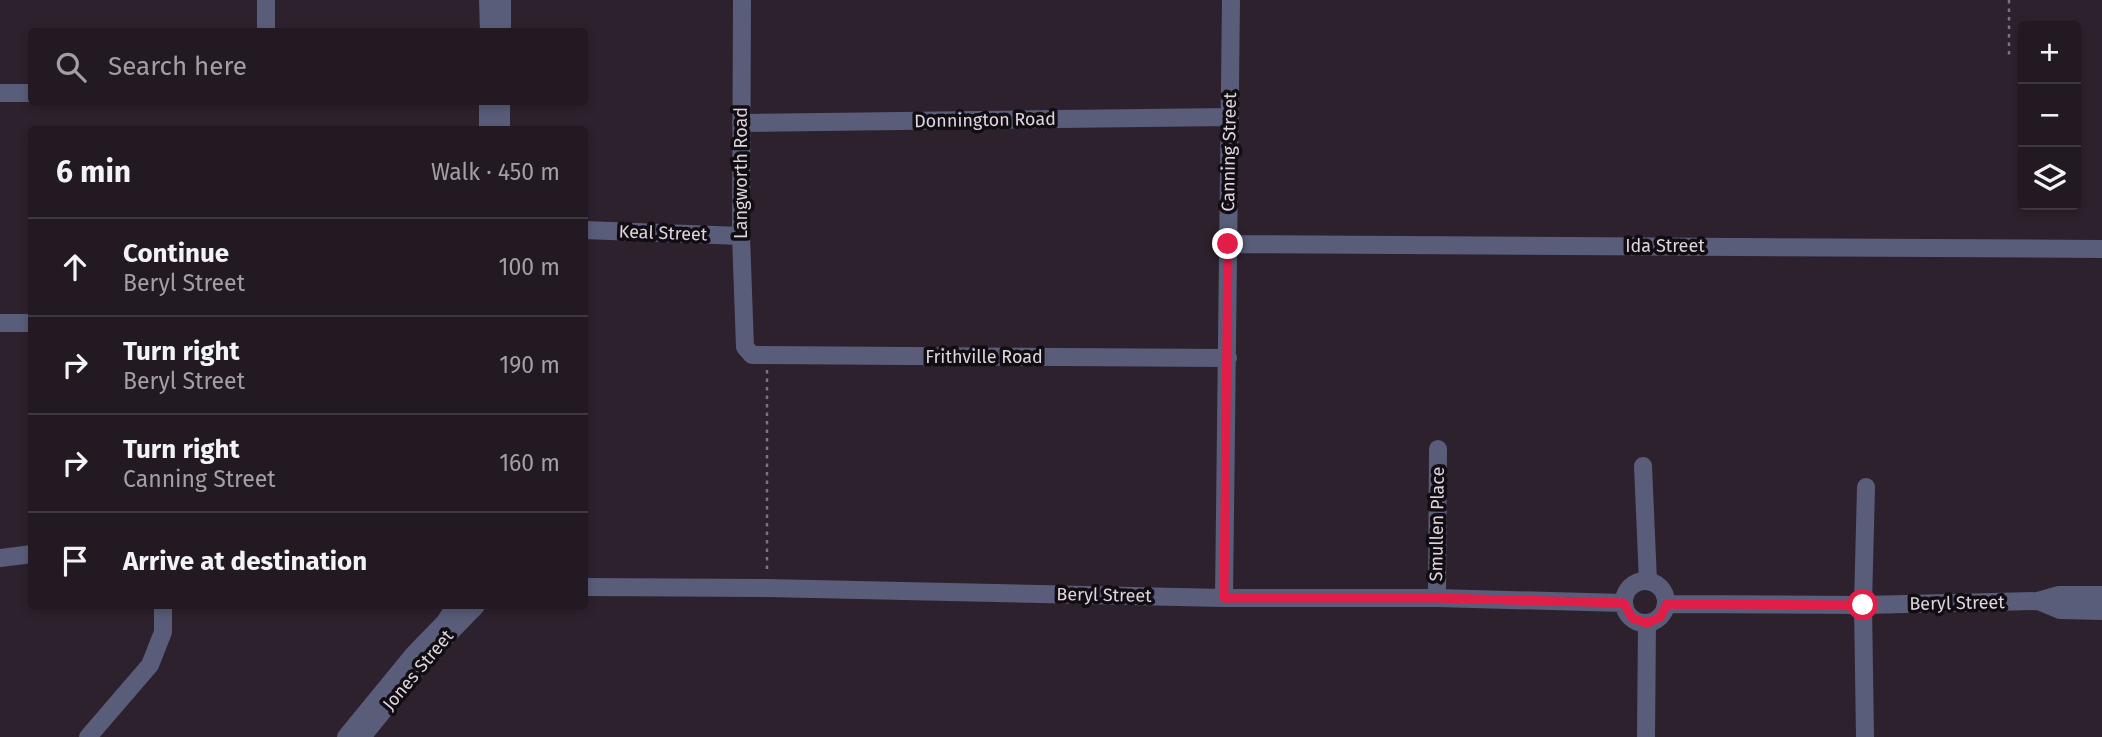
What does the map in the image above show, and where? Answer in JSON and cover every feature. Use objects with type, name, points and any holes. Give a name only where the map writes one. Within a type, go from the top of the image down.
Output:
[{"type":"street","points":[[266,0],[266,28]]},
{"type":"street","points":[[488,0],[489,28]]},
{"type":"street","points":[[502,0],[502,28]]},
{"type":"street","name":"Langworth Road","points":[[742,0],[741,236],[745,347]]},
{"type":"street","name":"Canning Street","points":[[1224,598],[1231,0]]},
{"type":"street","points":[[0,93],[28,93]]},
{"type":"street","points":[[488,105],[488,126]]},
{"type":"street","points":[[501,105],[501,126]]},
{"type":"street","name":"Donnington Road","points":[[741,122],[1229,117]]},
{"type":"street","name":"Keal Street","points":[[588,230],[741,236]]},
{"type":"street","name":"Ida Street","points":[[1228,244],[2102,249]]},
{"type":"street","points":[[0,323],[28,323]]},
{"type":"street","name":"Frithville Road","points":[[745,347],[752,355],[767,356],[1228,358]]},
{"type":"street","name":"Smullen Place","points":[[1437,598],[1438,449]]},
{"type":"street","points":[[1643,466],[1648,581]]},
{"type":"street","points":[[1865,737],[1863,605],[1866,487]]},
{"type":"street","points":[[0,558],[28,554]]},
{"type":"street","points":[[1648,581],[1662,589],[1667,604],[1660,617],[1647,623],[1632,618],[1624,603],[1630,586],[1648,581]]},
{"type":"street","name":"Beryl Street","points":[[588,587],[767,588],[1224,598],[1437,598],[1624,603]]},
{"type":"street","name":"Beryl Street","points":[[1667,604],[1863,605],[2038,601],[2059,595],[2102,595]]},
{"type":"street","name":"Beryl Street","points":[[2038,601],[2060,610],[2102,611]]},
{"type":"street","points":[[88,737],[150,665],[163,632],[163,609]]},
{"type":"street","name":"Jones Street","points":[[346,737],[414,653],[445,622],[453,609]]},
{"type":"street","name":"Jones Street","points":[[362,737],[429,654],[473,609]]},
{"type":"street","points":[[1646,737],[1647,623]]},
{"type":"path","points":[[2009,0],[2009,60]]},
{"type":"path","points":[[767,356],[767,588]]},
{"type":"route","points":[[1228,244],[1224,598],[1437,598],[1624,603],[1632,618],[1647,623],[1660,617],[1667,604],[1863,605]]}]
